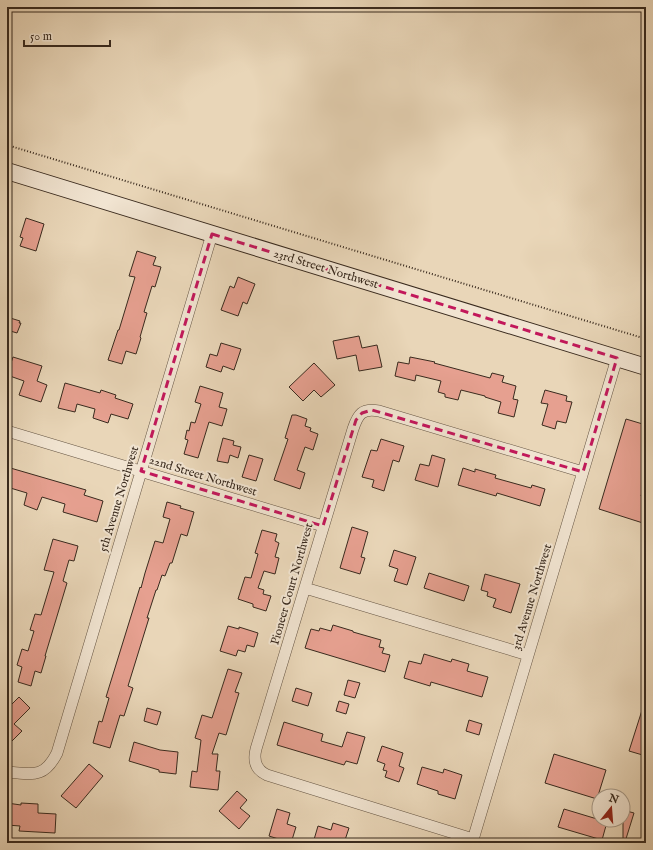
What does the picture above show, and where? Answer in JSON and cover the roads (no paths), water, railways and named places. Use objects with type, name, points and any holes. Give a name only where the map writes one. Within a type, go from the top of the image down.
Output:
[{"type":"street","name":"23rd Street Northwest","points":[[7,171],[646,367]]},
{"type":"street","name":"5th Avenue Northwest","points":[[7,772],[35,773],[47,768],[52,762],[59,745],[212,234]]},
{"type":"street","name":"3rd Avenue Northwest","points":[[473,841],[617,358]]},
{"type":"street","name":"Pioneer Court Northwest","points":[[473,841],[262,773],[259,770],[254,758],[256,749],[356,420],[360,415],[365,411],[379,411],[583,472]]},
{"type":"street","name":"22nd Street Northwest","points":[[7,431],[323,526]]},
{"type":"street","points":[[305,588],[528,655]]}]
